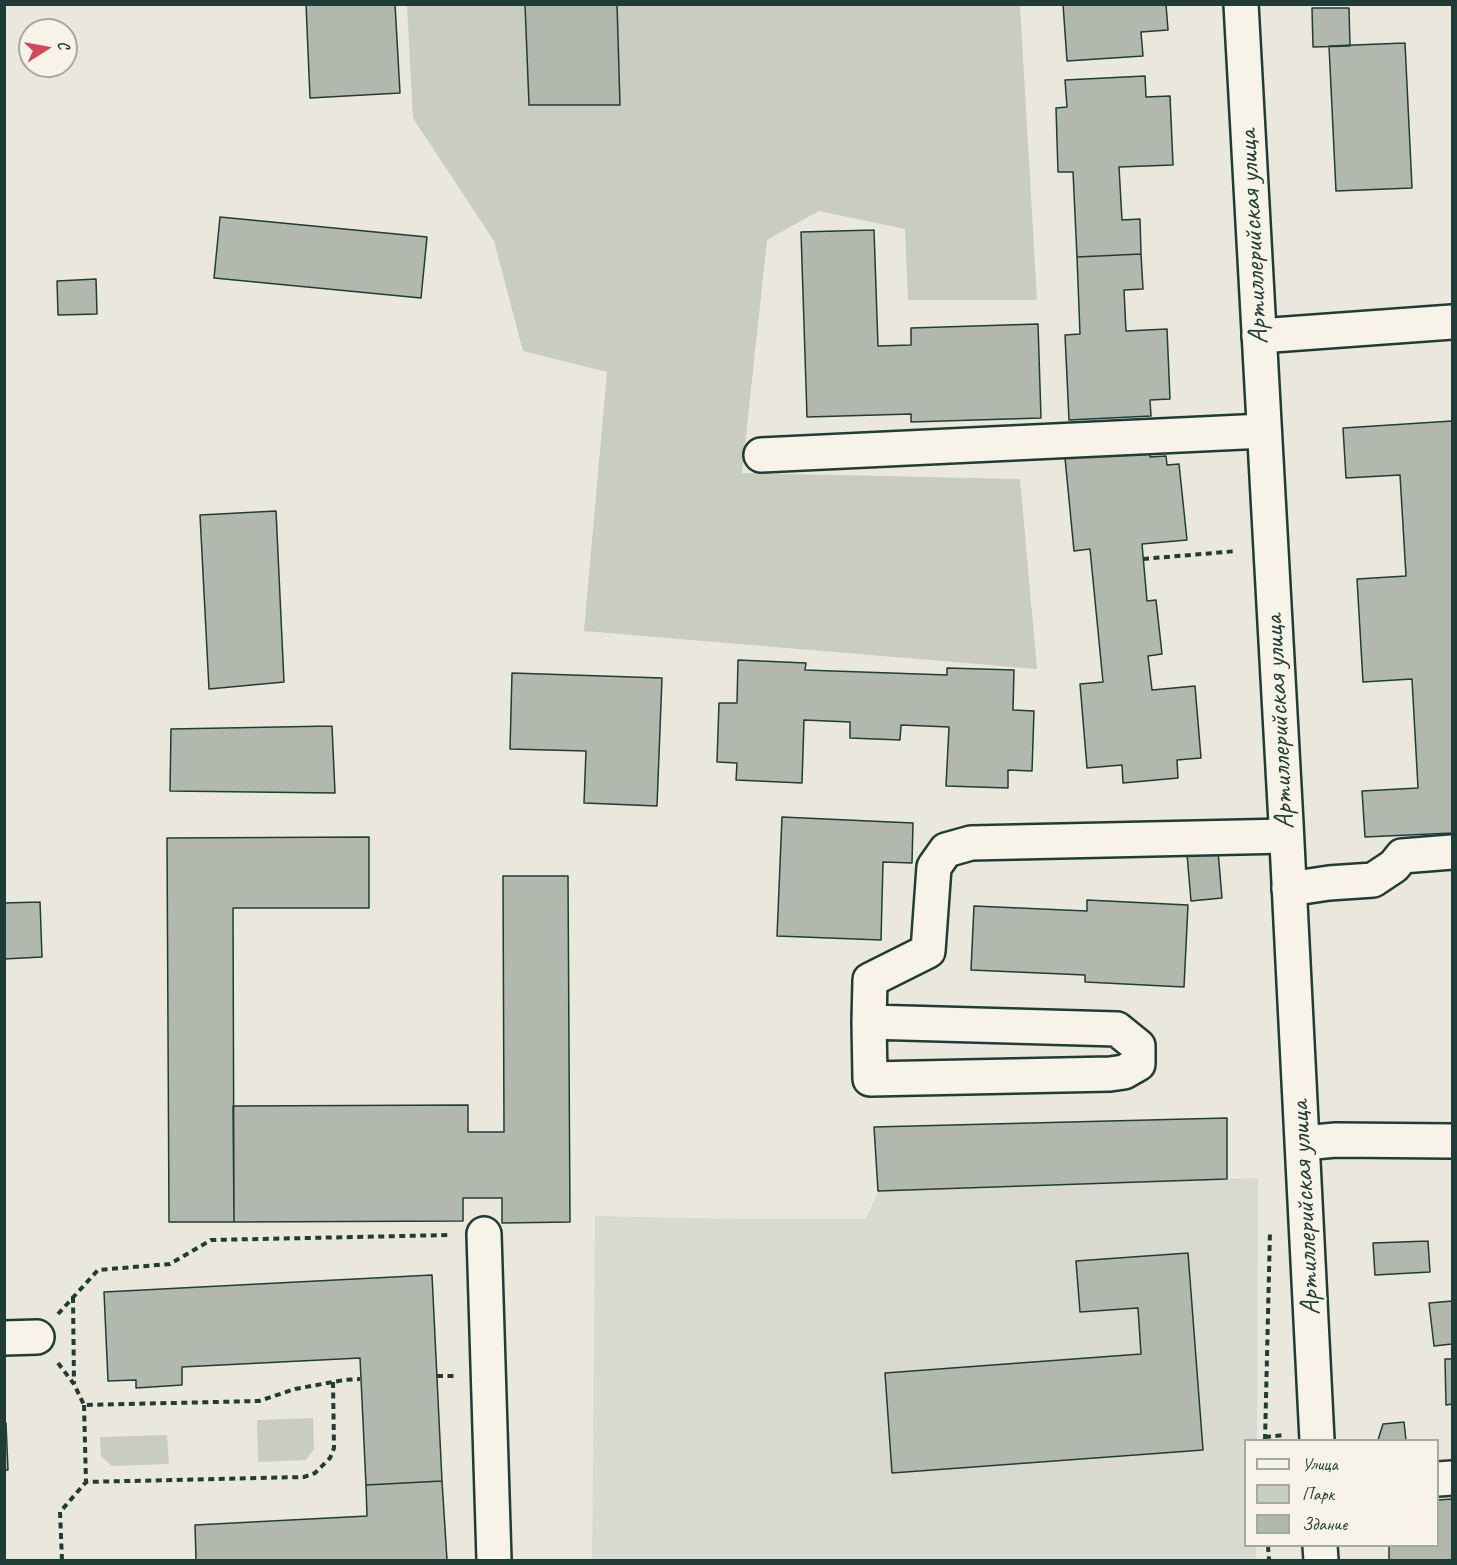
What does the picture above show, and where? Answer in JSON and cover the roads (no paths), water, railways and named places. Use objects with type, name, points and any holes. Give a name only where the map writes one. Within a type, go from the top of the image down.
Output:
[{"type":"main road","name":"Артиллерийская улица","points":[[1241,4],[1317,1439]]},
{"type":"main road","points":[[1259,336],[1452,322]]},
{"type":"main road","points":[[761,455],[1264,431]]},
{"type":"main road","points":[[869,1022],[1117,1029],[1138,1046],[1138,1064],[1124,1072],[870,1079],[869,1022],[870,980],[928,951],[934,867],[946,850],[971,843],[1286,836]]},
{"type":"main road","points":[[1289,889],[1329,882],[1373,880],[1394,866],[1402,856],[1452,852]]},
{"type":"main road","points":[[1303,1143],[1336,1140],[1452,1141]]},
{"type":"main road","points":[[484,1234],[494,1560]]},
{"type":"main road","points":[[4,1338],[37,1337]]}]
